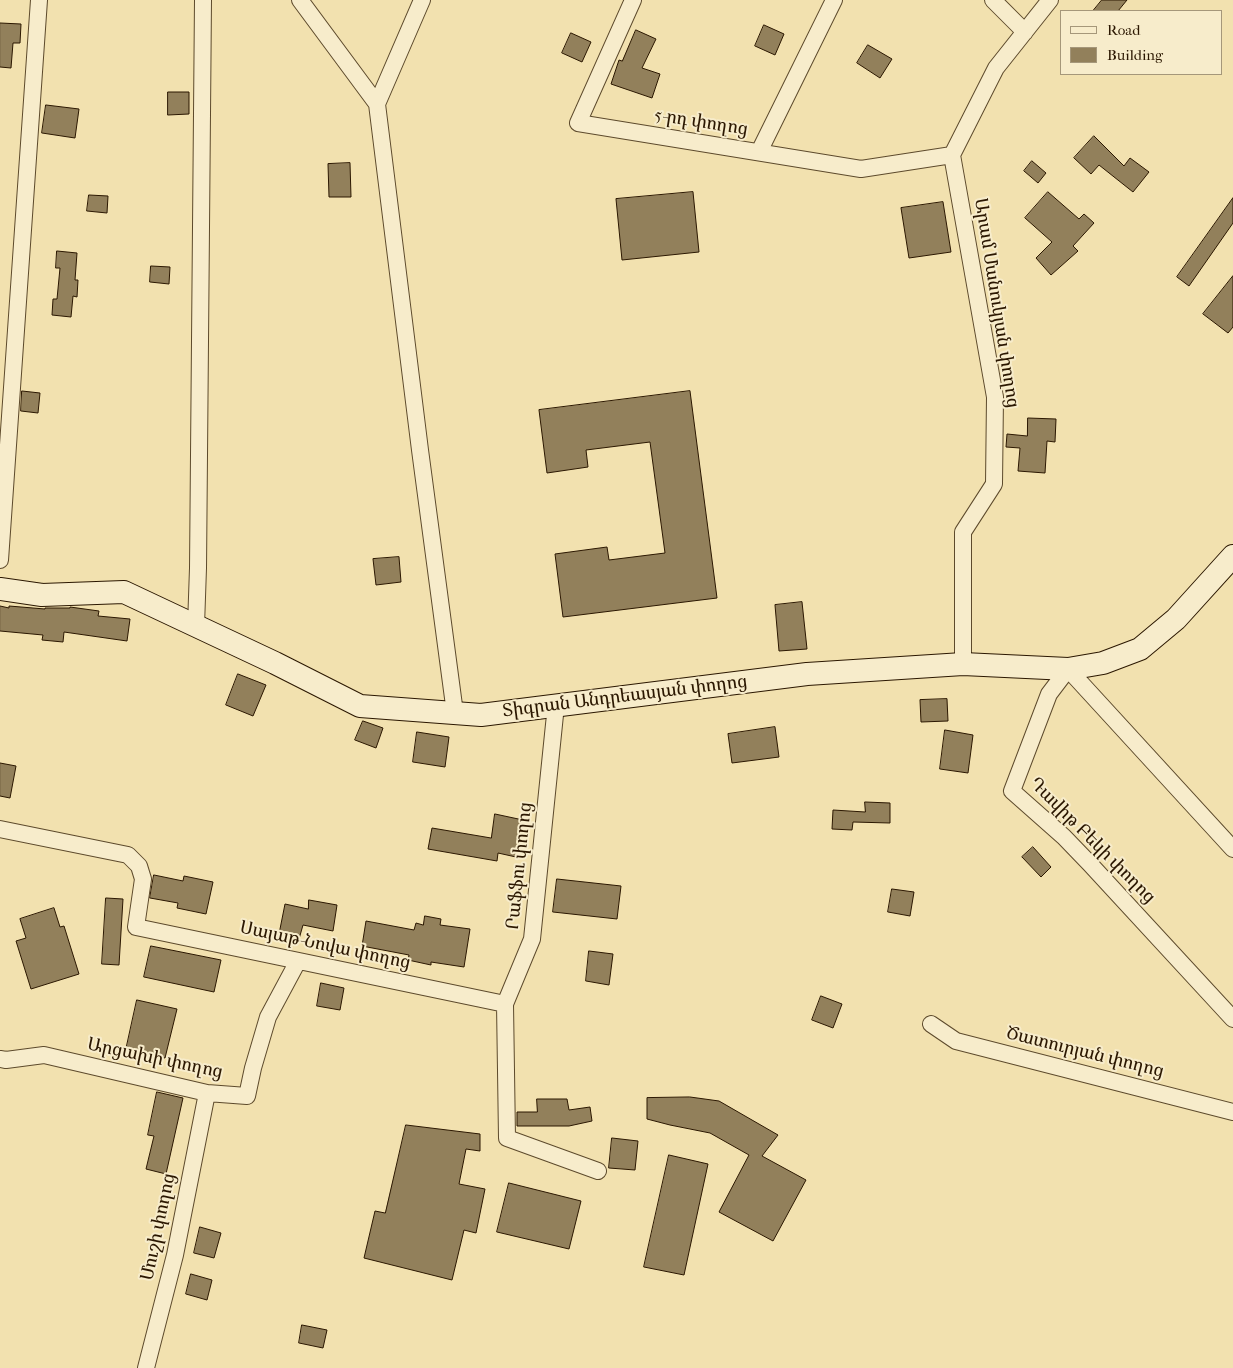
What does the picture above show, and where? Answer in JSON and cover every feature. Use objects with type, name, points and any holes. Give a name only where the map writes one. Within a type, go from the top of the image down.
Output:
[{"type":"main road","name":"Տիգրան Անդրեասյան փողոց","points":[[0,589],[42,595],[124,592],[360,706],[481,715],[807,674],[963,664],[1068,669],[1103,663],[1140,649],[1176,618],[1233,556]]},
{"type":"street","points":[[0,560],[39,0]]},
{"type":"street","points":[[196,626],[203,0]]},
{"type":"street","points":[[300,0],[377,104],[455,713]]},
{"type":"street","points":[[377,104],[422,0]]},
{"type":"street","name":"5-րդ փողոց","points":[[633,0],[578,123],[861,169],[952,155]]},
{"type":"street","points":[[759,152],[834,0]]},
{"type":"street","points":[[993,0],[1025,32]]},
{"type":"street","points":[[952,155],[996,68],[1050,0]]},
{"type":"street","name":"Արամ Մանուկյան փողոց","points":[[952,155],[995,398],[994,484],[963,532],[963,664]]},
{"type":"street","points":[[1068,669],[1233,849]]},
{"type":"street","name":"Դավիթ Բեկի փողոց","points":[[1068,669],[1049,694],[1012,791],[1077,850],[1233,1019]]},
{"type":"street","name":"Րաֆֆու փողոց","points":[[556,705],[532,939],[505,1004],[507,1138],[598,1172]]},
{"type":"street","name":"Սայաթ-Նովա փողոց","points":[[0,829],[128,855],[139,866],[143,879],[136,927],[505,1004]]},
{"type":"street","name":"Արցախի փողոց","points":[[0,1059],[6,1060],[44,1055],[207,1093],[247,1096],[268,1017],[298,961]]},
{"type":"street","name":"Ծատուրյան փողոց","points":[[931,1024],[956,1041],[1233,1112]]},
{"type":"street","name":"Մուշի փողոց","points":[[146,1368],[175,1255],[207,1093]]},
{"type":"building","points":[[1102,0],[1127,0],[1119,10],[1094,10]]},
{"type":"building","points":[[0,23],[21,24],[20,43],[13,43],[11,68],[0,67]]},
{"type":"building","points":[[764,25],[784,34],[775,55],[755,46]]},
{"type":"building","points":[[636,30],[656,39],[642,68],[660,74],[652,98],[611,84],[619,60],[622,61]]},
{"type":"building","points":[[571,33],[591,42],[582,62],[562,53]]},
{"type":"building","points":[[868,45],[892,59],[880,78],[857,63]]},
{"type":"building","points":[[168,92],[189,92],[189,114],[168,115]]},
{"type":"building","points":[[46,105],[79,109],[75,138],[42,133]]},
{"type":"building","points":[[1094,136],[1124,166],[1130,158],[1149,172],[1133,192],[1099,165],[1091,174],[1074,158]]},
{"type":"building","points":[[1032,161],[1046,173],[1038,183],[1024,171]]},
{"type":"building","points":[[350,163],[351,197],[329,197],[328,164]]},
{"type":"building","points":[[693,192],[699,252],[622,260],[616,199]]},
{"type":"building","points":[[1048,192],[1079,219],[1084,214],[1094,223],[1073,246],[1078,251],[1051,275],[1036,258],[1052,242],[1025,218]]},
{"type":"building","points":[[89,195],[108,196],[107,213],[87,211]]},
{"type":"building","points":[[1233,198],[1233,223],[1189,286],[1177,277]]},
{"type":"building","points":[[943,202],[951,252],[909,258],[901,208]]},
{"type":"building","points":[[57,251],[77,253],[75,280],[78,280],[77,297],[73,296],[71,317],[52,315],[53,299],[57,299],[60,268],[56,268]]},
{"type":"building","points":[[151,266],[170,267],[169,284],[150,282]]},
{"type":"building","points":[[1233,276],[1233,327],[1228,333],[1203,314]]},
{"type":"building","points":[[22,391],[40,393],[38,413],[21,411]]},
{"type":"building","points":[[690,391],[717,598],[563,617],[555,554],[607,547],[609,560],[665,553],[650,442],[586,450],[588,467],[547,473],[539,410]]},
{"type":"building","points":[[1028,418],[1056,419],[1055,442],[1047,441],[1045,473],[1018,471],[1020,448],[1006,447],[1007,434],[1027,436]]},
{"type":"building","points":[[399,557],[401,582],[376,585],[373,559]]},
{"type":"building","points":[[802,602],[807,649],[779,651],[775,605]]},
{"type":"building","points":[[0,606],[45,609],[70,607],[99,611],[98,616],[130,619],[127,641],[64,632],[63,642],[42,640],[43,635],[0,631]]},
{"type":"building","points":[[238,674],[266,685],[253,716],[226,705]]},
{"type":"building","points":[[947,699],[948,721],[921,722],[920,700]]},
{"type":"building","points":[[363,721],[383,728],[376,748],[355,740]]},
{"type":"building","points":[[775,727],[779,757],[732,763],[728,734]]},
{"type":"building","points":[[945,730],[973,735],[968,773],[940,769]]},
{"type":"building","points":[[417,732],[449,737],[445,767],[413,762]]},
{"type":"building","points":[[0,763],[16,766],[10,798],[0,796]]},
{"type":"building","points":[[865,802],[890,803],[890,823],[853,822],[852,830],[832,829],[833,810],[865,812]]},
{"type":"building","points":[[495,814],[523,820],[516,857],[498,853],[497,861],[428,849],[432,828],[491,838]]},
{"type":"building","points":[[1033,847],[1051,867],[1041,877],[1022,857]]},
{"type":"building","points":[[154,875],[183,881],[184,876],[213,882],[206,914],[177,908],[178,903],[150,898]]},
{"type":"building","points":[[557,879],[621,886],[617,919],[553,912]]},
{"type":"building","points":[[892,889],[914,892],[910,916],[888,912]]},
{"type":"building","points":[[106,898],[123,899],[119,965],[102,964]]},
{"type":"building","points":[[309,900],[337,905],[333,931],[303,925],[299,939],[279,934],[285,904],[308,909]]},
{"type":"building","points":[[54,908],[60,927],[64,926],[79,974],[31,989],[16,941],[26,938],[20,919]]},
{"type":"building","points":[[425,916],[441,919],[440,925],[470,929],[464,967],[431,962],[431,965],[408,960],[409,955],[362,946],[366,921],[414,930],[416,923],[423,925]]},
{"type":"building","points":[[151,946],[221,960],[214,992],[144,977]]},
{"type":"building","points":[[589,951],[613,954],[609,985],[586,981]]},
{"type":"building","points":[[321,983],[344,988],[340,1010],[317,1006]]},
{"type":"building","points":[[821,996],[842,1004],[833,1028],[812,1020]]},
{"type":"building","points":[[137,1000],[177,1009],[165,1058],[126,1050]]},
{"type":"building","points":[[157,1092],[183,1098],[166,1174],[146,1169],[154,1136],[148,1135]]},
{"type":"building","points":[[690,1097],[719,1101],[778,1135],[762,1156],[806,1180],[773,1241],[719,1212],[749,1155],[710,1133],[647,1119],[647,1098]]},
{"type":"building","points":[[537,1099],[567,1099],[569,1110],[590,1107],[592,1121],[569,1126],[517,1126],[517,1112],[537,1112]]},
{"type":"building","points":[[406,1125],[480,1134],[480,1151],[466,1149],[459,1184],[485,1189],[476,1233],[464,1230],[452,1280],[364,1258],[375,1211],[385,1213]]},
{"type":"building","points":[[612,1138],[638,1141],[635,1170],[609,1168]]},
{"type":"building","points":[[669,1155],[708,1164],[684,1275],[644,1267]]},
{"type":"building","points":[[509,1183],[581,1201],[569,1249],[497,1232]]},
{"type":"building","points":[[200,1227],[221,1233],[214,1258],[194,1253]]},
{"type":"building","points":[[191,1274],[212,1280],[207,1300],[186,1294]]},
{"type":"building","points":[[302,1325],[327,1330],[323,1348],[299,1343]]}]
